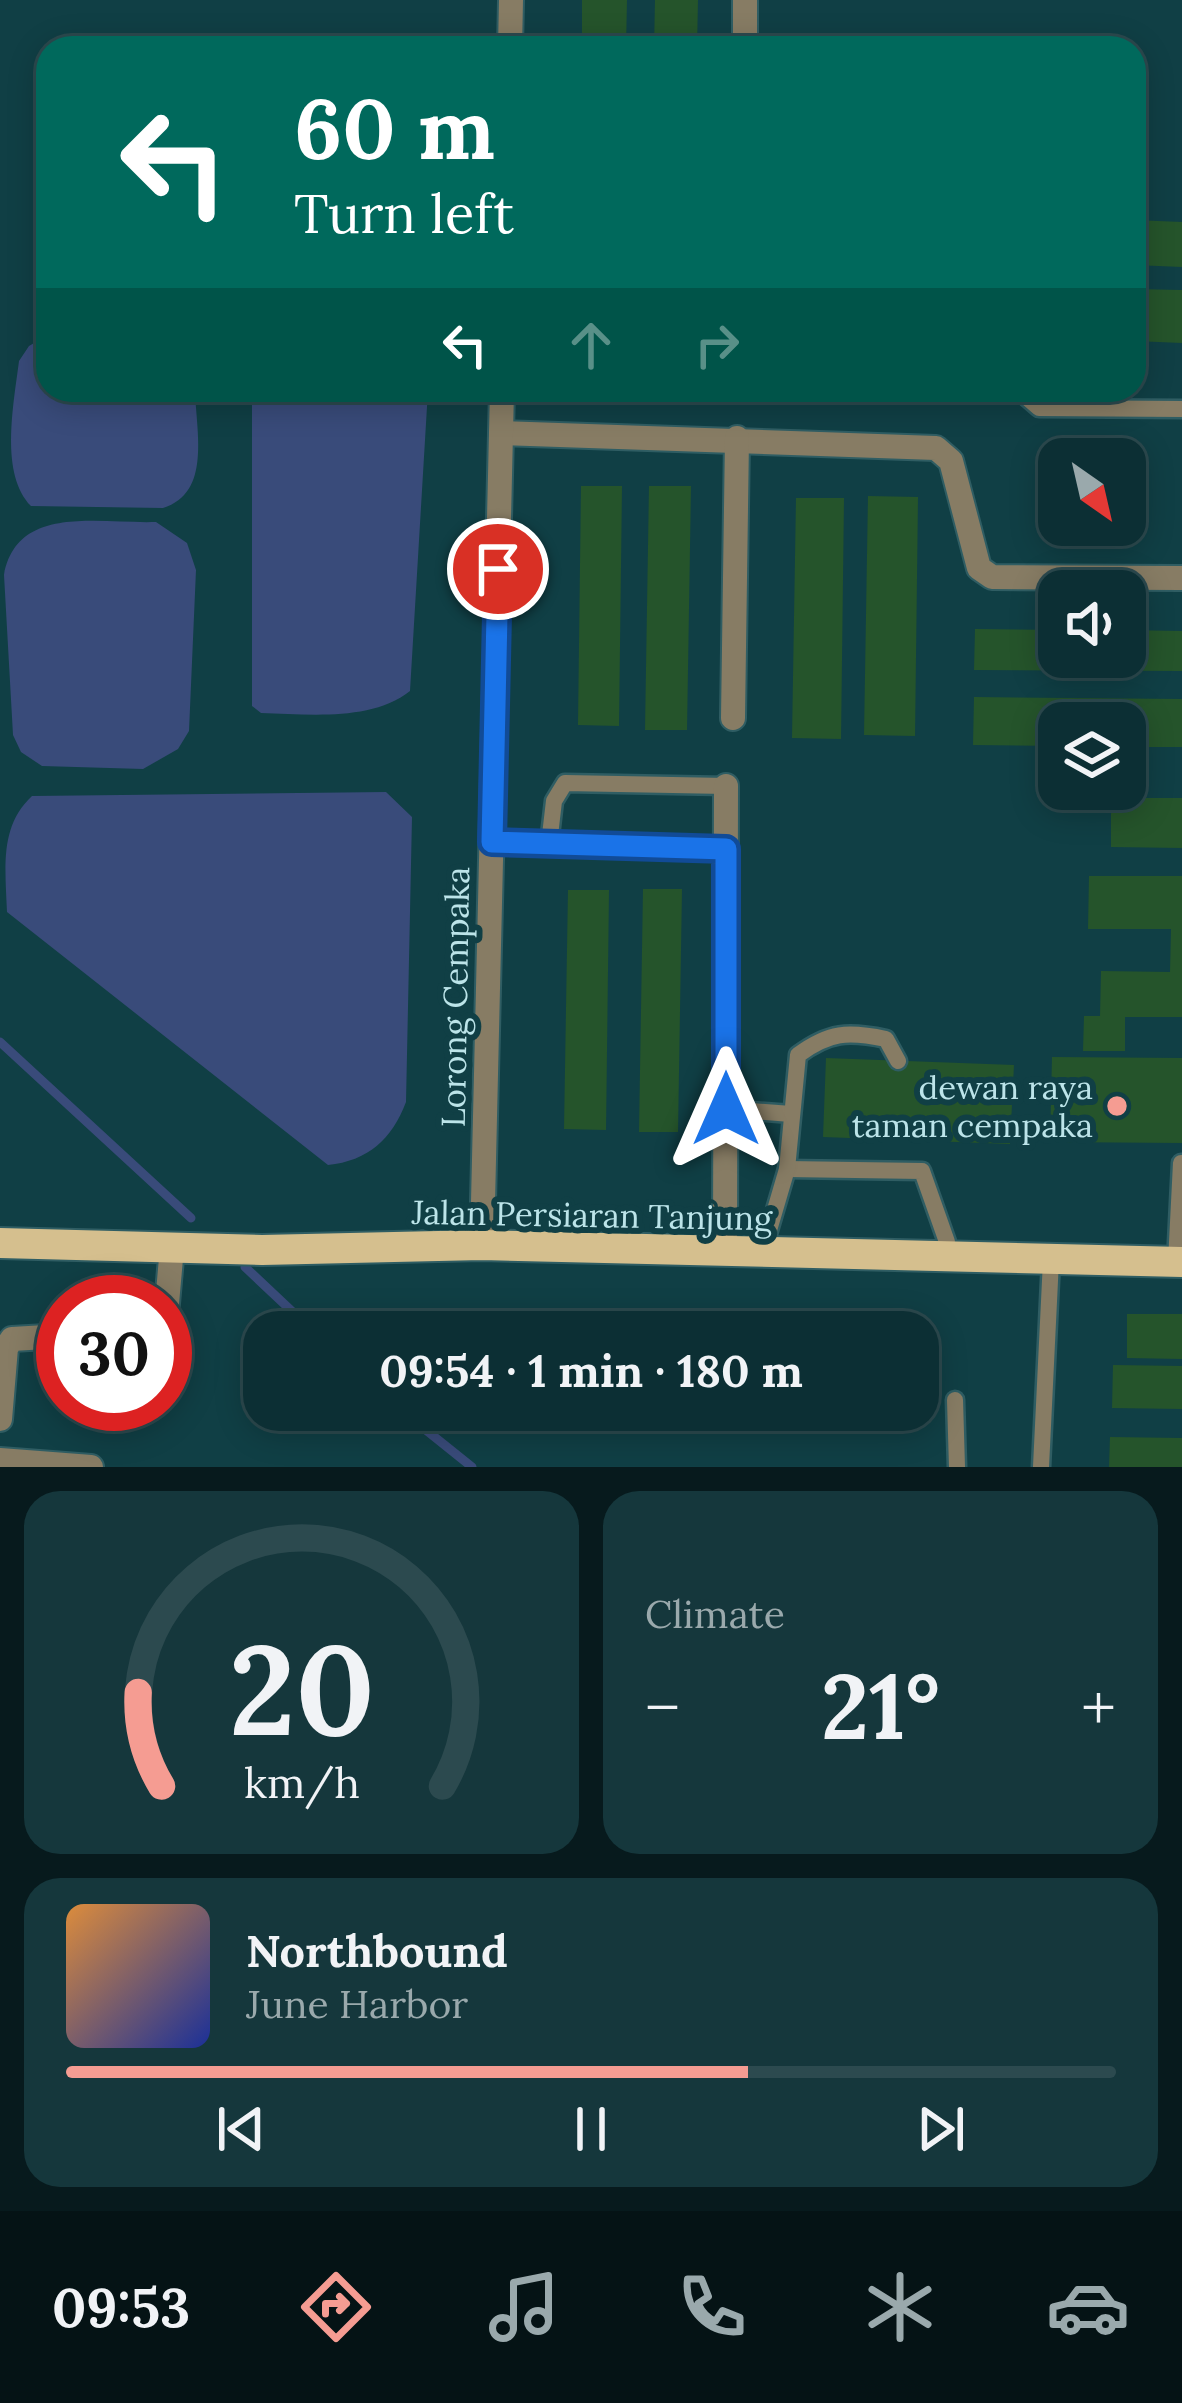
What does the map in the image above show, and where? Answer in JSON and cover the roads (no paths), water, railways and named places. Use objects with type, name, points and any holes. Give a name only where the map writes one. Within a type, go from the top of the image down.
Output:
[{"type":"main road","name":"Jalan Persiaran Tanjung","points":[[0,1243],[482,1246],[1179,1262]]},
{"type":"street","points":[[510,36],[512,0]]},
{"type":"street","points":[[745,0],[746,36]]},
{"type":"street","name":"Lorong Cempaka","points":[[482,1246],[502,402]]},
{"type":"street","points":[[501,433],[936,448],[950,461],[979,568],[992,577],[1182,578]]},
{"type":"street","points":[[733,718],[737,438]]},
{"type":"street","points":[[725,1253],[726,786]]},
{"type":"street","points":[[170,1275],[172,1247]]},
{"type":"street","points":[[0,1420],[6,1348],[12,1339],[36,1338]]},
{"type":"street","points":[[0,1460],[91,1467]]},
{"type":"lane","points":[[1032,402],[1039,408],[1182,410]]},
{"type":"lane","points":[[549,844],[554,801],[565,783],[726,786]]},
{"type":"lane","points":[[492,842],[726,849]]},
{"type":"lane","points":[[762,1254],[787,1169],[798,1055],[826,1034],[886,1039],[898,1061]]},
{"type":"lane","points":[[726,1109],[791,1114]]},
{"type":"lane","points":[[1179,1262],[1181,1162]]},
{"type":"lane","points":[[787,1169],[922,1171],[947,1242],[944,1258]]},
{"type":"lane","points":[[1041,1467],[1052,1260]]},
{"type":"lane","points":[[956,1400],[957,1467]]},
{"type":"water","points":[[36,342],[36,402],[196,402],[198,459],[189,489],[163,508],[31,506],[21,493],[12,458],[19,361]]},
{"type":"water","points":[[252,402],[427,402],[410,691],[377,708],[338,714],[261,713],[252,706]]},
{"type":"water","points":[[156,522],[187,543],[196,570],[189,731],[178,749],[143,769],[42,766],[21,752],[13,735],[4,575],[12,552],[25,537],[63,523]]},
{"type":"water","points":[[386,792],[412,817],[406,1102],[386,1137],[355,1159],[328,1165],[7,912],[10,833],[32,796]]},
{"type":"waterway","points":[[0,1042],[191,1218]]},
{"type":"waterway","points":[[245,1267],[292,1311]]},
{"type":"waterway","points":[[427,1431],[472,1467]]},
{"type":"place","name":"dewan raya taman cempaka","points":[[1117,1106]]}]
